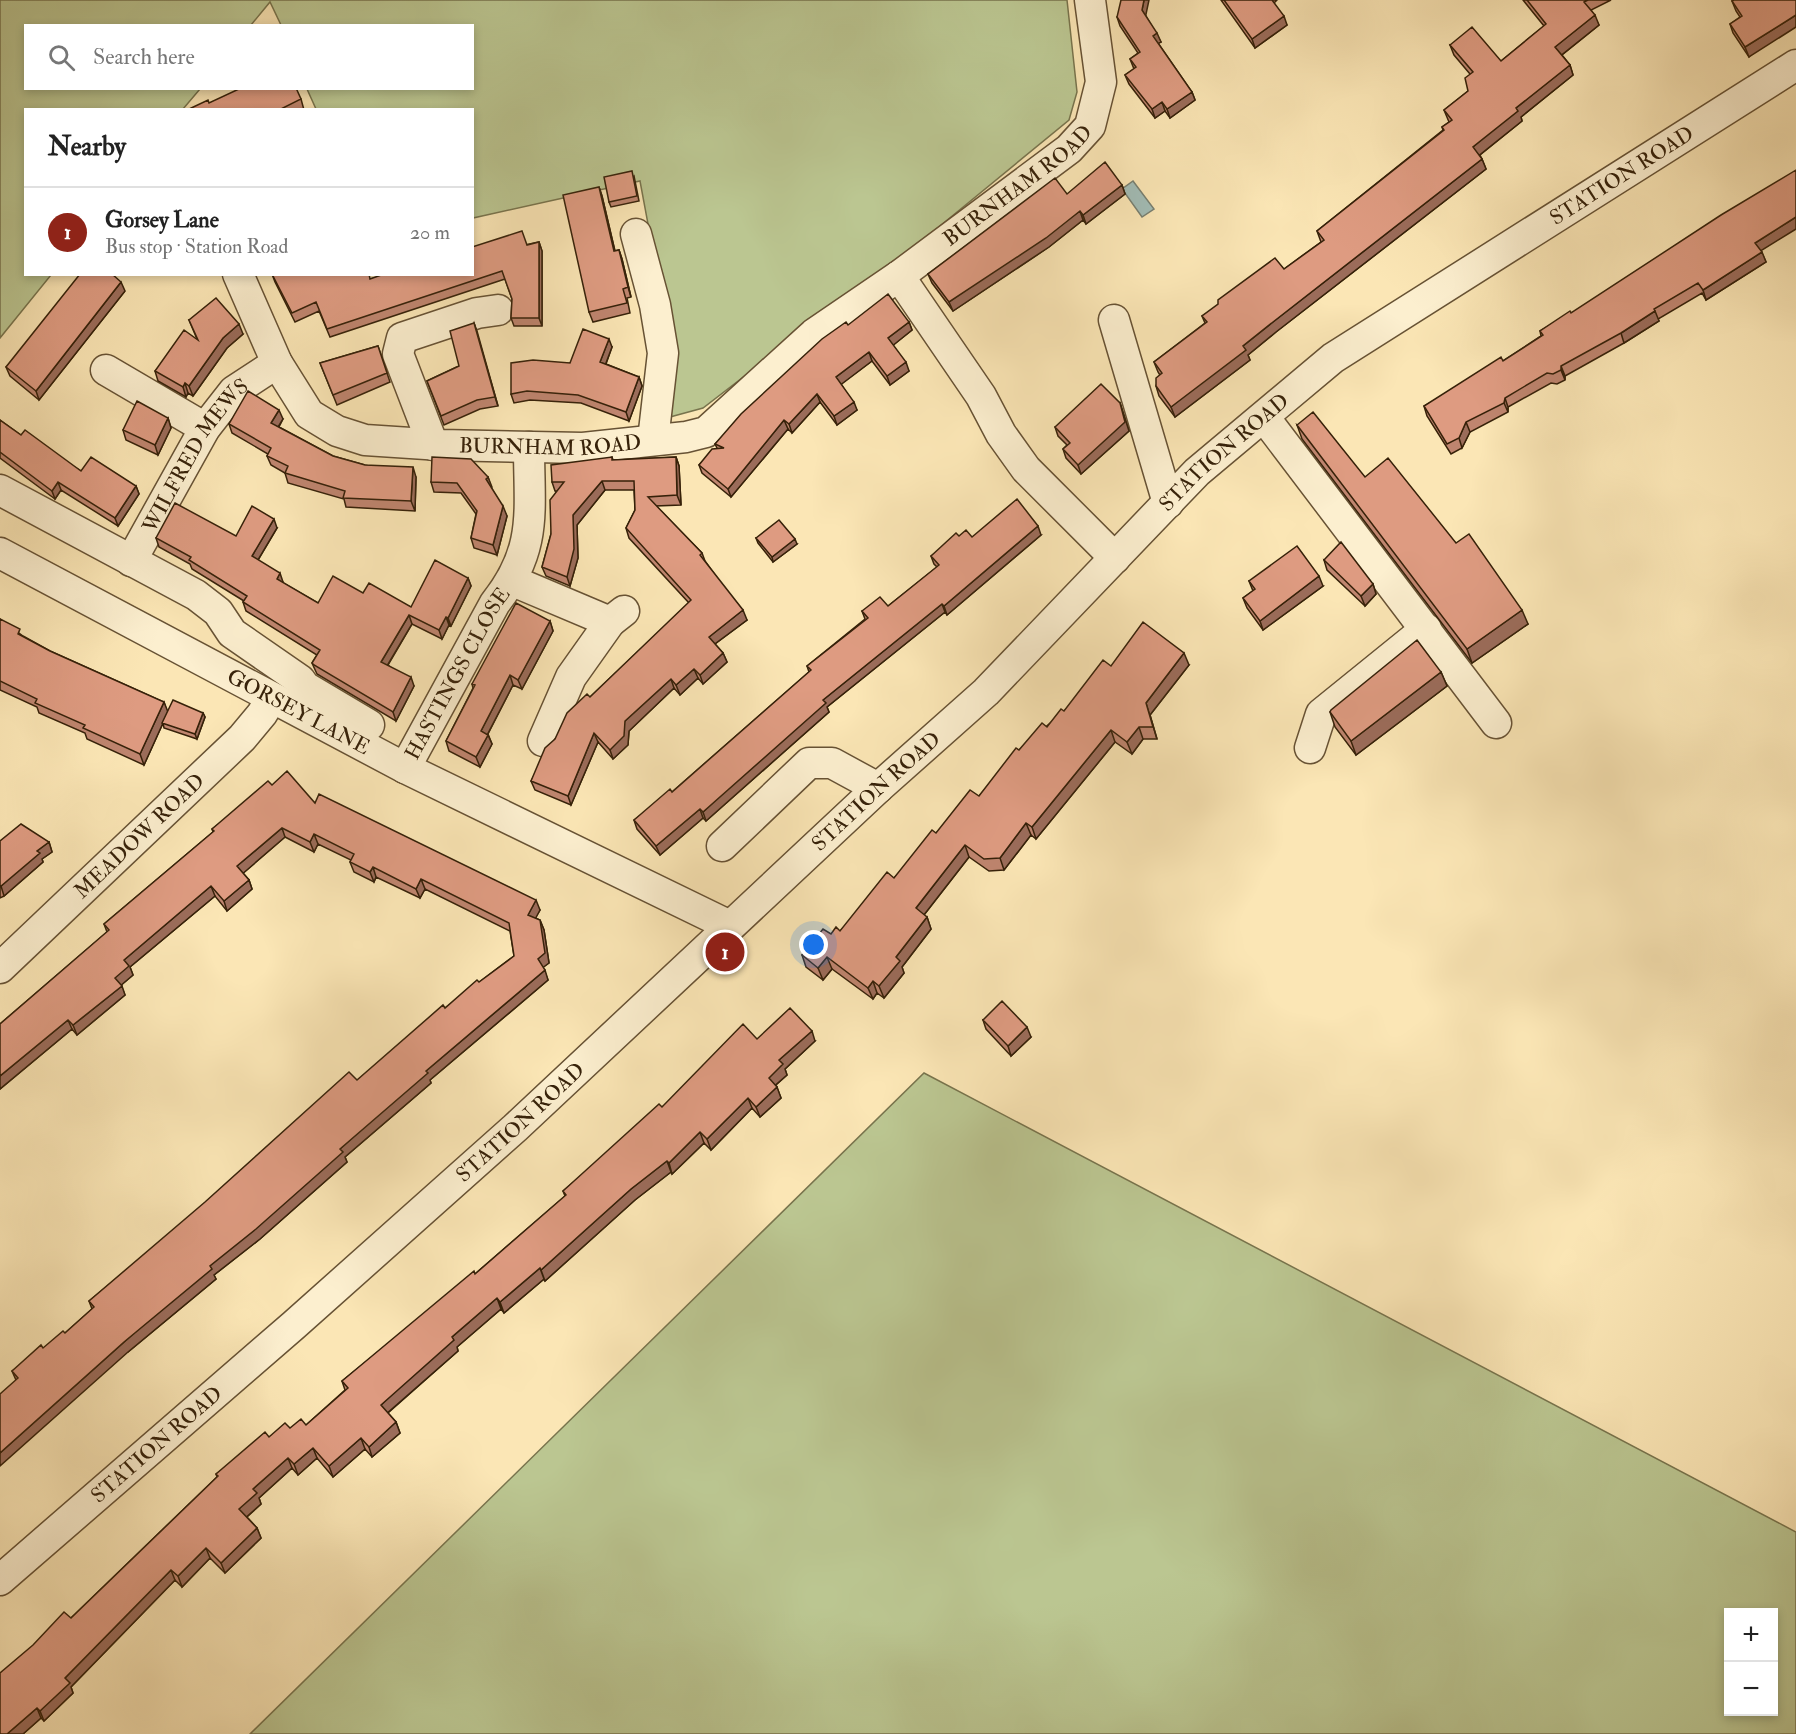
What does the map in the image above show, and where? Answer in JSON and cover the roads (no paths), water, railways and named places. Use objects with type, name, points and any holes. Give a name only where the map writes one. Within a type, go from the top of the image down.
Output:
[{"type":"street","name":"BURNHAM ROAD","points":[[239,276],[277,363],[309,414],[337,431],[365,440],[433,445],[583,448],[686,437],[706,432],[814,334],[899,276],[1069,149],[1090,126],[1101,82],[1090,0]]},
{"type":"street","name":"STATION ROAD","points":[[0,1580],[515,1128],[878,788],[986,692],[1197,472],[1333,358],[1796,65]]},
{"type":"street","points":[[636,234],[655,305],[663,353],[653,440]]},
{"type":"street","points":[[899,276],[981,396],[1000,434],[1026,469],[1115,558]]},
{"type":"street","points":[[433,445],[398,354],[399,344],[402,339],[445,323],[498,310]]},
{"type":"street","points":[[1114,320],[1168,503]]},
{"type":"street","name":"WILFRED MEWS","points":[[131,561],[205,428],[234,391],[277,363]]},
{"type":"street","points":[[106,370],[205,428]]},
{"type":"street","points":[[1264,417],[1496,723]]},
{"type":"street","name":"HASTINGS CLOSE","points":[[405,768],[495,603],[513,581],[526,549],[529,525],[529,447]]},
{"type":"street","points":[[0,490],[196,596],[218,612],[232,633],[300,680],[305,687],[369,724]]},
{"type":"street","name":"GORSEY LANE","points":[[0,553],[271,699],[405,768],[730,926]]},
{"type":"street","name":"HASTINGS CLOSE","points":[[513,581],[618,615],[571,677],[543,741]]},
{"type":"street","points":[[1310,748],[1321,714],[1426,629]]},
{"type":"street","name":"MEADOW ROAD","points":[[0,968],[242,738],[271,699]]},
{"type":"street","points":[[722,846],[809,764],[832,763],[878,788]]},
{"type":"water","points":[[1133,181],[1154,209],[1142,217],[1122,189]]},
{"type":"place","name":"Gorsey Lane","points":[[725,952]]}]
